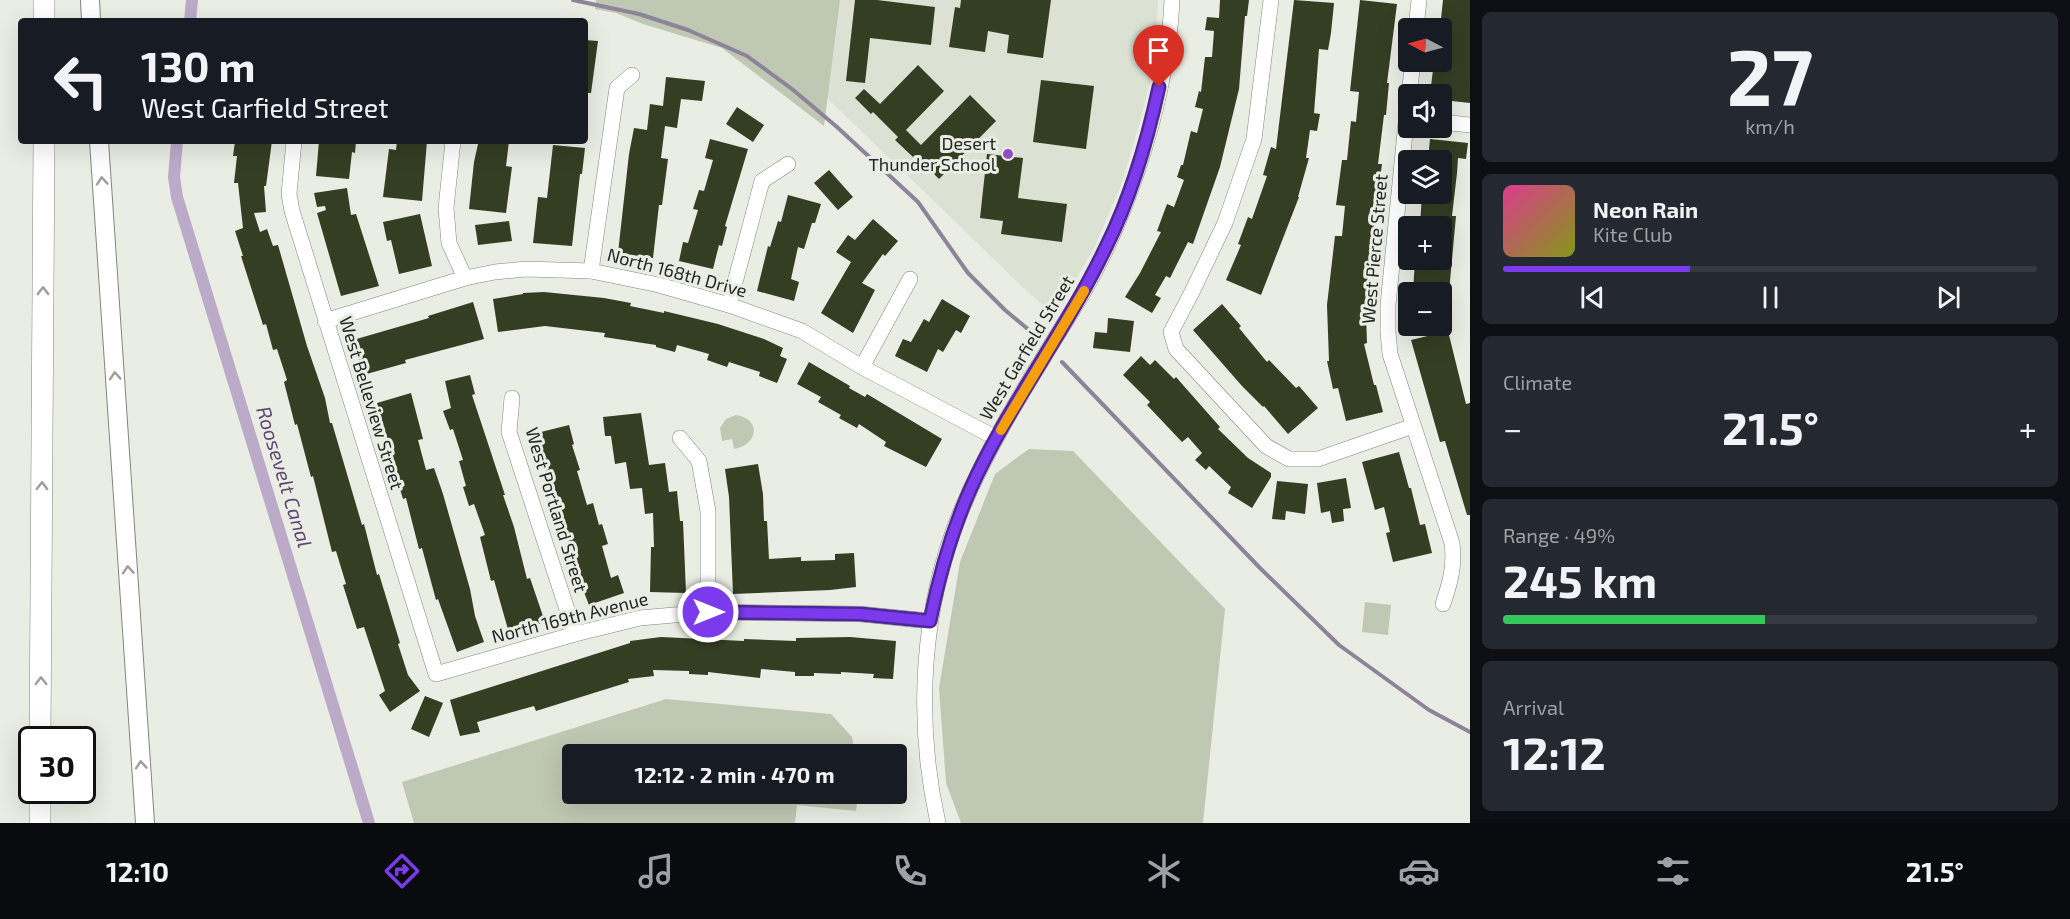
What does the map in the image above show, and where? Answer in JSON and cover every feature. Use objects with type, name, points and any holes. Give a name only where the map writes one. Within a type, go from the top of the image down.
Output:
[{"type":"highway","points":[[44,0],[44,18]]},
{"type":"highway","points":[[40,726],[44,144]]},
{"type":"highway","points":[[40,804],[40,823]]},
{"type":"main road","points":[[90,0],[91,18]]},
{"type":"main road","points":[[99,144],[145,823]]},
{"type":"street","name":"West Garfield Street","points":[[938,823],[927,752],[925,713],[930,621],[938,582],[951,539],[971,488],[996,438],[1084,291],[1122,213],[1134,180],[1165,65],[1172,0]]},
{"type":"street","points":[[1271,0],[1254,139],[1224,223],[1171,332],[1176,349],[1266,446],[1289,459],[1318,459],[1413,426]]},
{"type":"street","points":[[1417,18],[1419,0]]},
{"type":"street","points":[[591,271],[617,88],[632,75]]},
{"type":"street","points":[[1452,123],[1470,125]]},
{"type":"street","name":"West Pierce Street","points":[[1406,138],[1388,305],[1388,332],[1390,354],[1452,543],[1454,558],[1452,574],[1443,604]]},
{"type":"street","name":"West Belleview Street","points":[[294,144],[289,194],[292,211],[436,674]]},
{"type":"street","points":[[453,144],[446,208],[449,243],[465,278]]},
{"type":"street","points":[[729,305],[762,181],[788,164]]},
{"type":"street","name":"North 168th Drive","points":[[325,321],[465,278],[495,272],[526,268],[591,271],[659,285],[729,305],[802,331],[862,367],[996,438]]},
{"type":"street","points":[[862,367],[910,279]]},
{"type":"street","name":"West Portland Street","points":[[512,398],[509,432],[575,634]]},
{"type":"street","points":[[680,438],[699,461],[708,512],[708,612]]},
{"type":"street","name":"North 169th Avenue","points":[[436,674],[640,618],[708,612],[860,614],[930,621]]},
{"type":"shaded area","points":[[596,0],[840,0],[824,126],[722,48],[643,24],[616,13],[595,9]]},
{"type":"shaded area","name":"Desert Thunder School","points":[[840,0],[1158,0],[1156,47],[1150,82],[1121,185],[1095,246],[1055,316],[827,98]]},
{"type":"shaded area","points":[[736,415],[750,421],[754,432],[748,443],[734,449],[732,439],[722,441],[720,428],[726,419]]},
{"type":"shaded area","points":[[1029,449],[1073,451],[1225,609],[1203,823],[961,823],[946,783],[939,688],[960,562],[995,474]]},
{"type":"shaded area","points":[[1365,602],[1391,605],[1388,635],[1362,632]]},
{"type":"shaded area","points":[[666,699],[831,714],[852,737],[853,744],[562,744],[562,804],[857,804],[856,811],[797,805],[795,823],[414,823],[402,782]]},
{"type":"building","points":[[855,0],[877,0],[935,7],[931,45],[870,38],[865,83],[846,81]]},
{"type":"building","points":[[961,0],[1051,0],[1043,58],[1007,53],[1009,35],[988,31],[985,52],[949,47],[955,7],[960,8]]},
{"type":"building","points":[[1220,0],[1249,0],[1247,16],[1245,16],[1239,89],[1220,167],[1193,244],[1188,242],[1170,278],[1166,276],[1155,295],[1161,298],[1152,313],[1125,297],[1161,232],[1157,231],[1167,204],[1174,207],[1184,180],[1177,177],[1183,165],[1191,131],[1197,133],[1203,109],[1195,107],[1199,91],[1201,92],[1205,57],[1212,57],[1214,31],[1205,30],[1207,17],[1219,18]]},
{"type":"building","points":[[1294,0],[1334,3],[1331,33],[1328,50],[1319,49],[1314,113],[1320,114],[1317,131],[1310,130],[1306,158],[1309,158],[1299,197],[1261,295],[1226,280],[1241,245],[1238,244],[1248,217],[1252,219],[1267,176],[1263,175],[1271,147],[1276,149]]},
{"type":"building","points":[[1360,0],[1397,4],[1387,83],[1389,83],[1386,115],[1384,115],[1378,164],[1382,164],[1372,240],[1375,240],[1364,314],[1366,314],[1367,343],[1364,344],[1383,412],[1346,421],[1338,388],[1333,389],[1327,361],[1329,361],[1327,305],[1335,236],[1342,236],[1345,206],[1336,205],[1342,160],[1347,160],[1351,121],[1356,122],[1359,92],[1350,91]]},
{"type":"building","points":[[1443,0],[1470,0],[1470,103],[1452,101],[1452,84],[1431,84],[1433,72],[1452,72],[1452,18],[1441,18]]},
{"type":"building","points":[[588,40],[598,41],[591,93],[588,93]]},
{"type":"building","points":[[918,65],[944,91],[906,130],[921,145],[970,95],[996,121],[939,179],[915,155],[913,157],[895,140],[898,137],[855,98],[864,89],[880,104]]},
{"type":"building","points":[[666,77],[705,81],[702,101],[681,99],[677,128],[665,126],[661,158],[668,159],[662,205],[659,205],[653,258],[618,253],[634,128],[647,130],[650,104],[663,106]]},
{"type":"building","points":[[1041,80],[1094,86],[1086,149],[1033,142]]},
{"type":"building","points":[[737,107],[764,125],[753,142],[726,124]]},
{"type":"building","points":[[710,139],[748,149],[725,226],[727,227],[722,246],[719,245],[713,269],[679,261],[683,242],[688,243],[698,210],[693,209],[699,190],[704,191],[713,160],[705,158]]},
{"type":"building","points":[[1430,139],[1468,143],[1466,159],[1458,158],[1452,216],[1421,216],[1421,204],[1452,204],[1452,150],[1429,150]]},
{"type":"building","points":[[235,144],[272,144],[266,186],[264,186],[266,212],[254,213],[260,232],[267,229],[273,246],[278,245],[307,346],[325,398],[330,423],[332,423],[362,525],[364,524],[377,575],[379,574],[400,643],[398,644],[408,675],[420,691],[390,712],[379,695],[385,691],[364,627],[357,629],[343,585],[346,584],[336,551],[332,552],[313,476],[311,477],[297,424],[295,425],[284,382],[287,380],[277,349],[273,350],[266,324],[263,325],[241,256],[243,256],[235,231],[243,228],[238,183],[234,183],[237,156],[233,156]]},
{"type":"building","points":[[319,144],[356,144],[355,153],[352,152],[349,179],[316,176]]},
{"type":"building","points":[[397,144],[427,144],[422,201],[383,197],[389,149],[396,150]]},
{"type":"building","points":[[478,144],[509,144],[506,166],[512,167],[506,213],[469,209]]},
{"type":"building","points":[[553,145],[585,148],[572,246],[533,243],[538,197],[547,198]]},
{"type":"building","points":[[987,154],[1023,158],[1018,198],[1067,204],[1062,242],[1001,234],[1003,221],[980,218]]},
{"type":"building","points":[[829,170],[853,197],[838,210],[814,183]]},
{"type":"building","points":[[347,188],[351,215],[356,214],[379,286],[341,296],[317,213],[326,210],[325,206],[317,207],[314,193]]},
{"type":"building","points":[[788,195],[821,204],[804,249],[798,247],[791,279],[799,282],[794,301],[757,291],[768,246],[770,247],[778,221],[781,222]]},
{"type":"building","points":[[420,214],[432,266],[399,274],[391,240],[387,241],[383,222]]},
{"type":"building","points":[[1452,216],[1456,216],[1452,259]]},
{"type":"building","points":[[873,219],[898,241],[885,256],[883,254],[862,283],[875,290],[853,333],[821,313],[851,262],[836,252],[848,235],[855,240]]},
{"type":"building","points":[[509,221],[512,241],[478,245],[475,225]]},
{"type":"building","points":[[1414,270],[1451,270],[1450,282],[1414,282]]},
{"type":"building","points":[[544,292],[604,298],[631,303],[630,306],[664,313],[664,311],[718,324],[764,339],[783,348],[780,356],[787,359],[777,383],[759,376],[760,372],[729,362],[727,367],[707,360],[709,354],[677,345],[675,352],[656,347],[656,345],[604,337],[605,333],[545,326],[498,332],[493,299],[523,293]]},
{"type":"building","points":[[942,299],[970,316],[961,333],[956,330],[943,352],[938,349],[927,372],[895,356],[903,339],[911,342],[924,319],[929,322]]},
{"type":"building","points":[[473,302],[484,339],[405,360],[406,363],[363,375],[353,340],[429,318],[428,316]]},
{"type":"building","points":[[1222,304],[1267,362],[1269,360],[1296,388],[1299,386],[1318,408],[1288,434],[1193,330]]},
{"type":"building","points":[[1108,318],[1134,321],[1130,352],[1093,348],[1095,332],[1107,333]]},
{"type":"building","points":[[1427,336],[1449,336],[1466,404],[1470,403],[1470,515],[1467,515],[1445,441],[1440,442],[1411,340]]},
{"type":"building","points":[[1141,356],[1150,365],[1155,360],[1174,379],[1176,377],[1220,427],[1218,429],[1248,458],[1271,473],[1271,477],[1252,508],[1228,493],[1231,487],[1209,466],[1206,470],[1195,460],[1202,453],[1188,437],[1182,442],[1147,405],[1150,402],[1123,375]]},
{"type":"building","points":[[809,362],[850,386],[849,388],[865,397],[867,394],[942,439],[926,467],[884,446],[886,442],[859,424],[857,428],[839,418],[841,415],[818,402],[821,397],[797,384]]},
{"type":"building","points":[[470,375],[475,394],[472,395],[505,495],[503,495],[527,579],[530,578],[545,622],[509,633],[494,580],[491,581],[480,537],[485,535],[474,504],[469,506],[463,487],[466,486],[459,461],[463,460],[453,429],[450,430],[443,411],[451,408],[445,381]]},
{"type":"building","points":[[411,393],[423,439],[418,440],[426,470],[434,468],[443,494],[484,642],[457,652],[438,599],[436,600],[422,548],[419,549],[377,403]]},
{"type":"building","points":[[641,413],[649,465],[665,463],[669,492],[677,491],[680,521],[683,521],[686,593],[650,592],[651,547],[654,547],[653,513],[645,514],[642,488],[630,489],[626,462],[615,464],[611,436],[605,436],[603,417]]},
{"type":"building","points":[[569,425],[574,444],[572,445],[580,470],[577,471],[587,505],[593,503],[599,525],[602,524],[608,544],[602,546],[611,578],[618,575],[624,593],[589,605],[580,582],[558,504],[550,480],[548,480],[537,433]]},
{"type":"building","points":[[1399,452],[1420,525],[1425,524],[1432,553],[1393,562],[1386,533],[1390,532],[1384,507],[1375,510],[1362,462]]},
{"type":"building","points":[[758,464],[763,494],[764,521],[767,521],[769,559],[801,557],[801,561],[835,560],[835,554],[854,553],[856,587],[733,594],[729,497],[725,469]]},
{"type":"building","points":[[1346,478],[1351,508],[1343,509],[1344,521],[1332,523],[1330,511],[1321,513],[1317,483]]},
{"type":"building","points":[[1277,481],[1308,484],[1305,514],[1286,511],[1285,520],[1272,519]]},
{"type":"building","points":[[661,637],[796,641],[796,638],[850,637],[896,641],[893,679],[873,678],[874,674],[841,672],[841,674],[814,673],[814,676],[795,676],[795,672],[761,669],[760,678],[708,672],[708,675],[689,674],[689,671],[653,670],[654,676],[628,679],[629,682],[536,711],[534,706],[477,722],[480,732],[460,736],[450,700],[630,643],[630,641]]},
{"type":"building","points":[[425,696],[443,703],[429,737],[411,729]]},
{"type":"waterway","name":"Roosevelt Canal","points":[[190,18],[192,0]]},
{"type":"waterway","points":[[573,0],[639,14],[688,30],[747,56],[792,89],[837,127],[918,202],[968,273],[1005,310],[1036,336]]},
{"type":"waterway","name":"Roosevelt Canal","points":[[177,144],[174,177],[177,197],[369,823]]},
{"type":"waterway","points":[[1062,362],[1260,568],[1339,645],[1429,710],[1470,732]]},
{"type":"slow traffic","points":[[1001,430],[1084,291]]},
{"type":"place","name":"Desert Thunder School","points":[[1008,154]]},
{"type":"route","points":[[708,612],[860,614],[930,621],[938,582],[951,539],[971,488],[996,438],[1084,291],[1122,213],[1134,180],[1159,87]]}]
